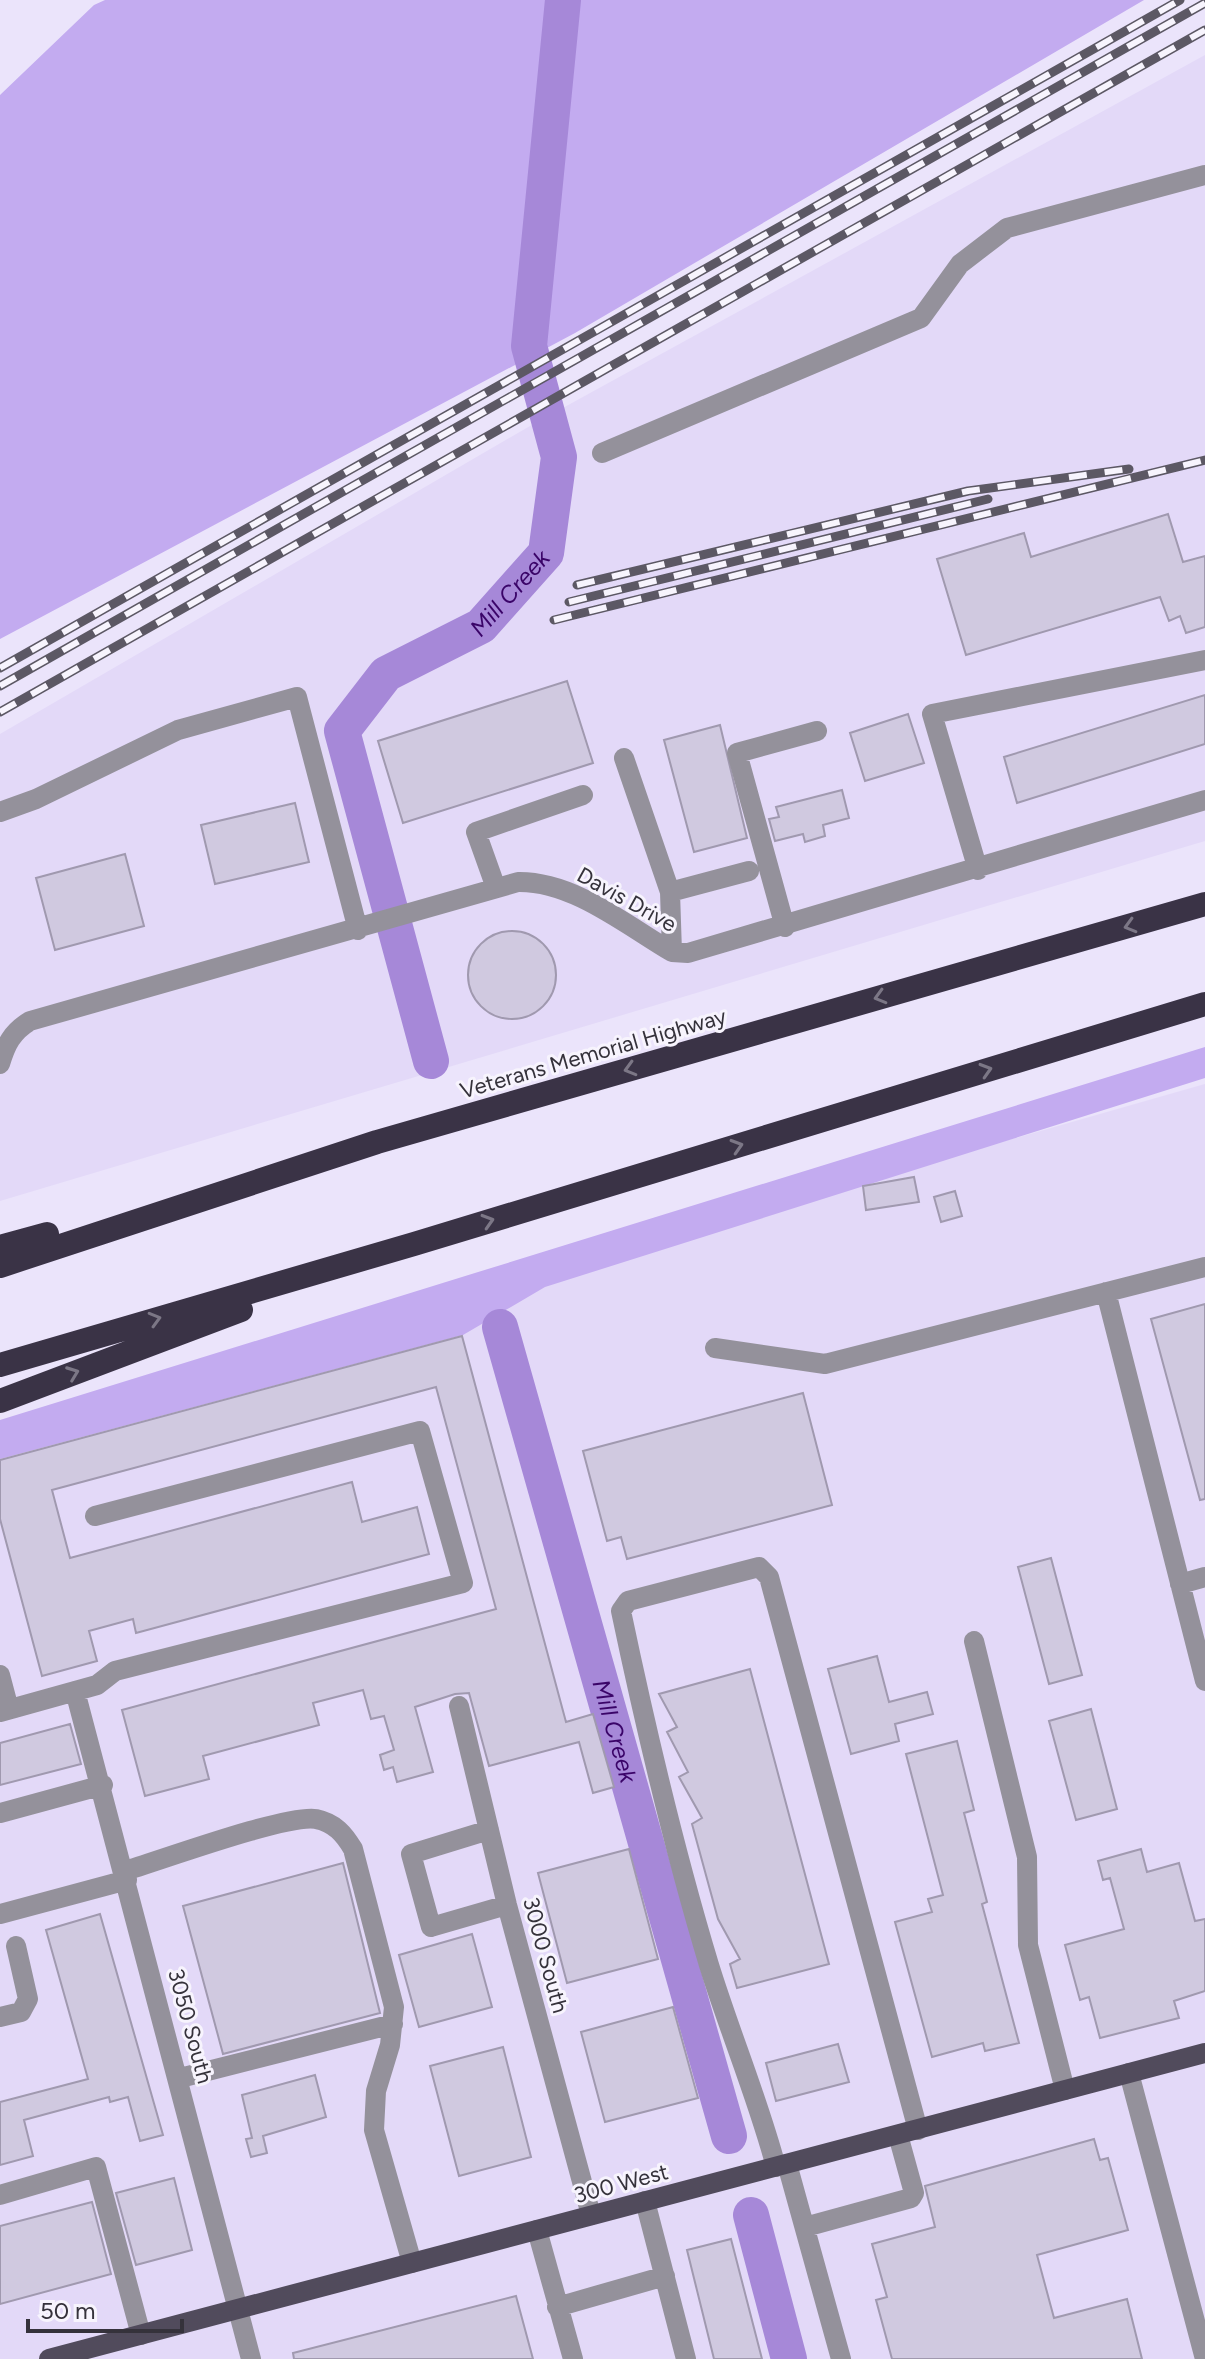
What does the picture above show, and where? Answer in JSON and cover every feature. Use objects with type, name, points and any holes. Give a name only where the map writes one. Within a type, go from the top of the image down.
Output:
[{"type":"highway","name":"Veterans Memorial Highway","points":[[0,1266],[377,1142],[1205,904]]},
{"type":"highway","points":[[0,1365],[414,1244],[1205,1004]]},
{"type":"highway","points":[[0,1247],[377,1142]]},
{"type":"highway","points":[[0,1401],[414,1244]]},
{"type":"main road","name":"300 West","points":[[49,2359],[84,2354],[240,2308],[1205,2053]]},
{"type":"street","points":[[602,453],[921,318],[960,264],[1007,228],[1205,175]]},
{"type":"street","points":[[978,870],[932,714],[1205,660]]},
{"type":"street","points":[[0,812],[36,799],[178,730],[297,697],[366,927]]},
{"type":"street","points":[[785,927],[737,753],[817,731]]},
{"type":"street","points":[[624,758],[670,892],[672,952]]},
{"type":"street","points":[[496,888],[476,832],[583,795]]},
{"type":"street","name":"Davis Drive","points":[[0,1064],[6,1043],[16,1030],[30,1021],[496,888],[539,882],[569,892],[672,952],[704,951],[1205,800]]},
{"type":"street","points":[[670,892],[749,871]]},
{"type":"street","points":[[715,1348],[825,1364],[1205,1267]]},
{"type":"street","points":[[1106,1292],[1205,1681]]},
{"type":"street","points":[[0,1675],[5,1710],[97,1685],[115,1671],[463,1583],[420,1431],[95,1516]]},
{"type":"street","points":[[805,2227],[911,2198],[914,2193],[908,2132],[769,1577],[759,1567],[628,1601],[621,1611],[651,1750],[709,1965],[805,2227],[841,2359]]},
{"type":"street","points":[[1180,1584],[1205,1577]]},
{"type":"street","points":[[974,1641],[1027,1857],[1028,1945],[1065,2090]]},
{"type":"street","name":"3050 South","points":[[75,1691],[103,1785],[251,2359]]},
{"type":"street","name":"3000 South","points":[[459,1706],[507,1905],[591,2215]]},
{"type":"street","points":[[0,1813],[103,1785]]},
{"type":"street","points":[[0,1914],[299,1819],[335,1825],[353,1849],[394,2007],[385,2068],[376,2091],[374,2130],[412,2263]]},
{"type":"street","points":[[489,1830],[411,1854],[431,1927],[507,1905]]},
{"type":"street","points":[[0,2017],[21,2012],[28,1999],[16,1946]]},
{"type":"street","points":[[180,2078],[393,2024]]},
{"type":"street","points":[[1129,2073],[1205,2359]]},
{"type":"street","points":[[0,2195],[96,2167],[141,2335]]},
{"type":"street","points":[[645,2201],[686,2359]]},
{"type":"street","points":[[537,2230],[573,2359]]},
{"type":"street","points":[[557,2307],[665,2276]]},
{"type":"shaded area","points":[[105,0],[1144,0],[575,333],[0,639],[0,95],[94,5]]},
{"type":"shaded area","points":[[1205,55],[1205,841],[0,1201],[0,734],[530,426]]},
{"type":"shaded area","points":[[1205,1047],[1205,1078],[545,1287],[463,1335],[0,1459],[0,1420]]},
{"type":"shaded area","points":[[1205,1084],[1205,2359],[0,2359],[0,1440],[465,1295]]},
{"type":"building","points":[[1168,514],[1183,562],[1205,556],[1205,627],[1186,633],[1180,616],[1169,621],[1160,597],[966,655],[937,559],[1024,533],[1031,557]]},
{"type":"building","points":[[567,681],[593,763],[403,823],[378,741]]},
{"type":"building","points":[[1205,695],[1205,744],[1017,803],[1004,757]]},
{"type":"building","points":[[908,714],[924,763],[865,781],[850,733]]},
{"type":"building","points":[[720,725],[747,838],[694,852],[664,740]]},
{"type":"building","points":[[842,790],[849,818],[823,825],[825,836],[805,842],[803,834],[775,841],[769,819],[779,817],[776,807]]},
{"type":"building","points":[[295,803],[309,862],[215,884],[201,825]]},
{"type":"building","points":[[125,854],[144,926],[55,950],[36,878]]},
{"type":"building","points":[[512,931],[529,935],[543,944],[552,958],[556,975],[552,992],[543,1006],[529,1015],[512,1019],[495,1015],[481,1006],[472,992],[468,975],[472,958],[481,944],[495,935]]},
{"type":"building","points":[[914,1177],[919,1202],[866,1210],[863,1186]]},
{"type":"building","points":[[955,1191],[962,1216],[941,1222],[934,1197]]},
{"type":"building","points":[[1205,1304],[1205,1499],[1200,1500],[1151,1319]]},
{"type":"building","points":[[462,1336],[566,1722],[593,1714],[614,1787],[593,1793],[579,1742],[489,1766],[469,1693],[455,1694],[415,1707],[433,1772],[397,1782],[393,1767],[384,1770],[380,1755],[394,1750],[384,1716],[371,1719],[363,1690],[313,1703],[319,1725],[203,1756],[209,1779],[145,1796],[122,1710],[496,1609],[436,1387],[52,1490],[70,1558],[352,1482],[362,1522],[417,1507],[429,1554],[136,1633],[133,1619],[89,1631],[97,1661],[42,1676],[0,1519],[0,1460]]},
{"type":"building","points":[[803,1393],[832,1505],[627,1559],[621,1537],[607,1541],[583,1451]]},
{"type":"building","points":[[1051,1558],[1082,1675],[1049,1684],[1018,1567]]},
{"type":"building","points":[[877,1656],[889,1702],[927,1692],[933,1714],[895,1724],[899,1741],[851,1754],[828,1669]]},
{"type":"building","points":[[750,1669],[829,1964],[737,1988],[730,1964],[740,1959],[718,1919],[692,1824],[702,1818],[679,1777],[688,1772],[667,1732],[677,1727],[659,1694]]},
{"type":"building","points":[[1091,1709],[1117,1809],[1076,1820],[1049,1721]]},
{"type":"building","points":[[70,1724],[81,1764],[0,1785],[0,1743]]},
{"type":"building","points":[[957,1741],[974,1810],[964,1813],[987,1902],[982,1904],[1019,2043],[985,2051],[983,2043],[932,2057],[895,1922],[932,1912],[928,1899],[943,1895],[906,1754]]},
{"type":"building","points":[[629,1849],[658,1959],[567,1983],[538,1873]]},
{"type":"building","points":[[1141,1849],[1147,1872],[1179,1863],[1195,1921],[1205,1919],[1205,1991],[1174,2001],[1179,2018],[1100,2038],[1089,1997],[1080,2000],[1065,1945],[1124,1929],[1110,1878],[1103,1880],[1098,1861]]},
{"type":"building","points":[[343,1863],[380,2013],[223,2054],[183,1906]]},
{"type":"building","points":[[100,1914],[163,2135],[140,2141],[128,2097],[110,2102],[109,2097],[24,2120],[33,2156],[0,2165],[0,2102],[88,2079],[46,1930]]},
{"type":"building","points":[[472,1934],[492,2007],[419,2027],[399,1955]]},
{"type":"building","points":[[673,2007],[698,2098],[605,2122],[581,2032]]},
{"type":"building","points":[[838,2044],[849,2082],[776,2101],[766,2063]]},
{"type":"building","points":[[503,2047],[531,2157],[459,2176],[430,2066]]},
{"type":"building","points":[[315,2075],[326,2117],[263,2136],[267,2153],[251,2157],[246,2139],[252,2138],[242,2095]]},
{"type":"building","points":[[1094,2139],[1100,2160],[1108,2158],[1128,2230],[1037,2255],[1054,2318],[1127,2299],[1142,2359],[892,2359],[876,2300],[887,2297],[872,2244],[935,2227],[925,2186]]},
{"type":"building","points":[[174,2178],[192,2250],[136,2265],[116,2193]]},
{"type":"building","points":[[92,2202],[111,2274],[0,2304],[0,2226]]},
{"type":"building","points":[[731,2239],[762,2359],[714,2359],[687,2250]]},
{"type":"building","points":[[516,2296],[533,2359],[294,2359],[293,2353]]},
{"type":"waterway","name":"Mill Creek","points":[[431,1061],[342,731],[386,674],[481,626],[546,553],[559,457],[529,346],[563,0]]},
{"type":"waterway","name":"Mill Creek","points":[[500,1327],[729,2136]]},
{"type":"waterway","name":"Mill Creek","points":[[751,2215],[789,2359]]},
{"type":"railway","points":[[0,668],[1180,0]]},
{"type":"railway","points":[[0,686],[1205,3]]},
{"type":"railway","points":[[0,712],[1205,30]]},
{"type":"railway","points":[[554,620],[1205,460]]},
{"type":"railway","points":[[577,585],[968,491],[1129,469]]},
{"type":"railway","points":[[569,602],[988,499]]}]
